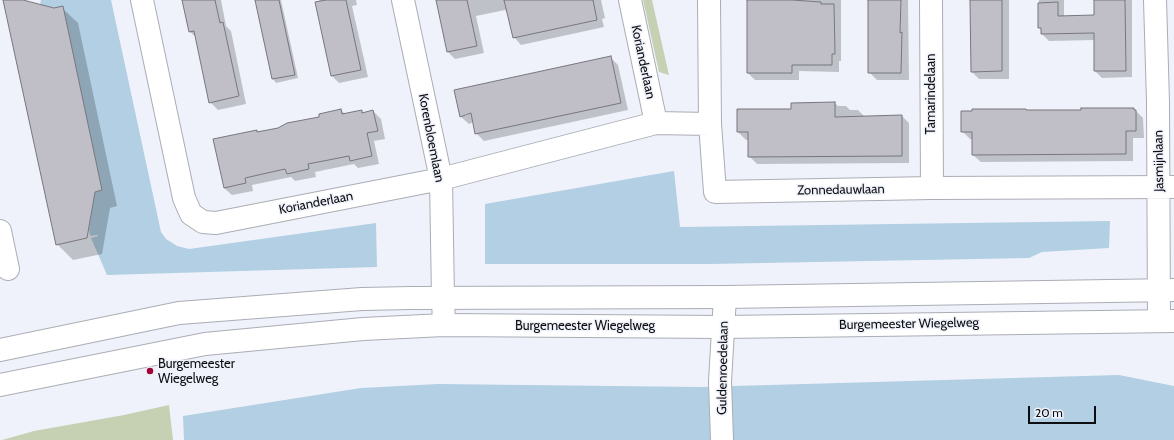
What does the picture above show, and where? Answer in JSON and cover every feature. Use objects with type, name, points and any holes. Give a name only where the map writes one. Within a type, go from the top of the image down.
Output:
[{"type":"street","name":"Korianderlaan","points":[[142,0],[184,198],[191,214],[203,222],[216,223],[441,179],[656,123],[710,124]]},
{"type":"street","name":"Korenbloemlaan","points":[[403,0],[441,179],[444,325]]},
{"type":"street","name":"Korianderlaan","points":[[630,0],[656,123]]},
{"type":"street","name":"Zonnedauwlaan","points":[[709,0],[710,124],[715,192],[932,188],[1167,187]]},
{"type":"street","name":"Tamarindelaan","points":[[931,0],[932,188]]},
{"type":"street","name":"Jasmijnlaan","points":[[1155,0],[1167,187],[1166,321]]},
{"type":"street","points":[[0,230],[8,269]]},
{"type":"street","points":[[0,350],[179,313],[362,300],[443,298],[725,297],[1166,290]]},
{"type":"street","name":"Guldenroedelaan","points":[[722,440],[720,381],[722,327],[725,297]]},
{"type":"street","points":[[362,300],[363,329]]},
{"type":"street","points":[[199,311],[205,344]]},
{"type":"street","name":"Burgemeester Wiegelweg","points":[[0,385],[205,344],[363,329],[444,325],[722,327],[1166,321]]},
{"type":"green space","points":[[643,0],[652,0],[669,75],[659,72]]},
{"type":"green space","points":[[169,405],[173,440],[2,440],[34,431],[124,415]]},
{"type":"water","points":[[41,0],[111,0],[161,232],[166,239],[177,246],[189,249],[376,223],[377,267],[107,275],[91,238],[98,235],[90,236],[89,228],[95,192],[102,190],[63,7],[53,9],[40,5]]},
{"type":"water","points":[[674,171],[680,227],[1110,221],[1109,248],[1042,252],[1029,258],[710,264],[485,264],[485,204]]},
{"type":"water","points":[[1119,375],[1174,386],[1174,440],[184,440],[183,416],[361,388],[438,384],[700,387]]},
{"type":"building","points":[[3,0],[23,0],[54,8],[63,6],[102,190],[95,192],[87,238],[56,245]]},
{"type":"building","points":[[182,0],[215,0],[220,23],[223,22],[239,96],[209,103],[194,31],[189,32]]},
{"type":"building","points":[[255,0],[279,0],[295,75],[272,79]]},
{"type":"building","points":[[326,0],[346,0],[361,70],[331,76],[315,2]]},
{"type":"building","points":[[436,0],[467,0],[477,46],[447,52]]},
{"type":"building","points":[[504,0],[593,0],[597,20],[513,38]]},
{"type":"building","points":[[747,0],[792,0],[821,2],[821,4],[834,4],[835,54],[832,54],[832,65],[792,65],[792,73],[747,73]]},
{"type":"building","points":[[868,0],[901,0],[901,73],[868,73]]},
{"type":"building","points":[[970,0],[1002,0],[1002,71],[971,72]]},
{"type":"building","points":[[1094,0],[1125,0],[1126,71],[1094,71],[1094,33],[1041,34],[1041,28],[1038,28],[1038,3],[1058,2],[1058,16],[1094,15]]},
{"type":"building","points":[[611,56],[621,103],[475,134],[471,113],[460,117],[454,90]]},
{"type":"building","points":[[835,102],[835,117],[902,115],[902,156],[748,157],[748,132],[737,132],[737,109],[791,109],[791,103]]},
{"type":"building","points":[[1081,108],[1134,108],[1134,110],[1136,110],[1136,131],[1126,131],[1126,154],[972,155],[972,132],[961,132],[961,111],[972,111],[972,109],[1081,110]]},
{"type":"building","points":[[341,109],[342,114],[362,110],[362,113],[373,110],[378,131],[367,133],[372,156],[350,161],[349,156],[308,164],[309,169],[287,174],[285,169],[245,178],[246,183],[224,188],[213,139],[257,130],[257,132],[278,128],[287,123],[319,117],[319,114]]},
{"type":"place","name":"Burgemeester Wiegelweg","points":[[150,371]]}]
